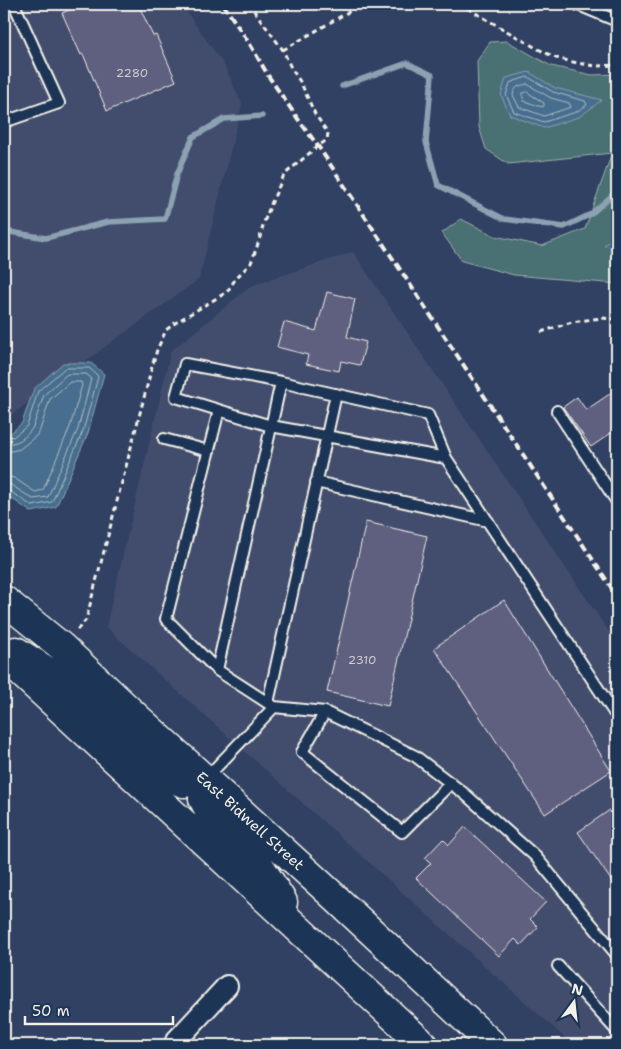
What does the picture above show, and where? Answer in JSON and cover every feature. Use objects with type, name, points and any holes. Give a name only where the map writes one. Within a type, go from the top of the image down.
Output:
[{"type":"main road","name":"East Bidwell Street","points":[[4,600],[62,647],[493,1045]]},
{"type":"main road","points":[[4,644],[71,686],[162,772],[184,783],[204,779],[203,799],[210,814],[256,860],[302,932]]},
{"type":"main road","points":[[4,657],[424,1045]]},
{"type":"street","points":[[178,1043],[227,986]]},
{"type":"lane","points":[[4,122],[59,103],[14,4]]},
{"type":"lane","points":[[576,4],[617,21]]},
{"type":"lane","points":[[446,458],[271,426],[176,397],[185,364],[281,382],[428,416],[446,458],[617,717]]},
{"type":"lane","points":[[217,670],[281,382]]},
{"type":"lane","points":[[204,779],[270,705],[336,394]]},
{"type":"lane","points":[[219,410],[166,619],[217,670],[270,705],[325,712],[415,756],[466,795],[535,856],[617,955]]},
{"type":"lane","points":[[557,411],[617,502]]},
{"type":"lane","points":[[164,439],[209,451]]},
{"type":"lane","points":[[316,482],[488,521]]},
{"type":"lane","points":[[325,712],[302,752],[402,832],[451,783]]},
{"type":"lane","points":[[558,966],[617,1031]]},
{"type":"path","points":[[249,4],[283,50],[315,114]]},
{"type":"path","points":[[283,50],[362,4]]},
{"type":"path","points":[[460,4],[556,58],[596,66],[617,65]]},
{"type":"path","points":[[541,332],[572,322],[601,318],[617,319]]},
{"type":"shaded area","points":[[4,4],[181,4],[224,65],[242,104],[199,279],[4,420]]},
{"type":"shaded area","points":[[353,252],[617,644],[617,1045],[573,1045],[106,627],[171,351],[251,286]]},
{"type":"green space","points":[[507,41],[551,66],[592,75],[617,74],[617,284],[514,275],[462,261],[442,233],[461,219],[495,236],[542,246],[585,229],[612,153],[508,164],[486,149],[479,127],[477,61],[490,42]]},
{"type":"water","points":[[529,72],[555,88],[602,100],[579,117],[544,128],[510,115],[501,95],[506,78]]},
{"type":"water","points":[[617,235],[617,258],[604,245]]},
{"type":"water","points":[[63,363],[91,363],[104,374],[88,433],[56,507],[31,512],[4,493],[4,431],[11,433],[22,423],[34,389]]},
{"type":"building","points":[[83,4],[138,4],[153,36],[156,35],[176,81],[107,111],[83,54],[81,55],[62,13]]},
{"type":"building","points":[[327,292],[355,299],[347,337],[366,342],[360,365],[341,361],[339,371],[306,364],[308,355],[277,347],[284,322],[316,331]]},
{"type":"building","points":[[617,389],[617,429],[591,447],[563,407],[577,397],[586,410]]},
{"type":"building","points":[[366,522],[427,536],[388,706],[327,692]]},
{"type":"building","points":[[504,600],[611,771],[545,814],[434,648]]},
{"type":"building","points":[[617,805],[617,889],[578,832]]},
{"type":"building","points":[[465,827],[546,902],[530,919],[538,927],[521,945],[515,939],[499,956],[416,878],[431,863],[425,858],[443,839],[449,845]]},
{"type":"waterway","points":[[342,86],[407,63],[432,75],[426,142],[438,185],[504,219],[564,227],[591,214],[617,191]]},
{"type":"waterway","points":[[4,231],[46,238],[108,222],[165,219],[177,174],[193,137],[224,119],[262,116]]},
{"type":"railway","points":[[223,4],[269,77],[318,146],[617,596]]}]
